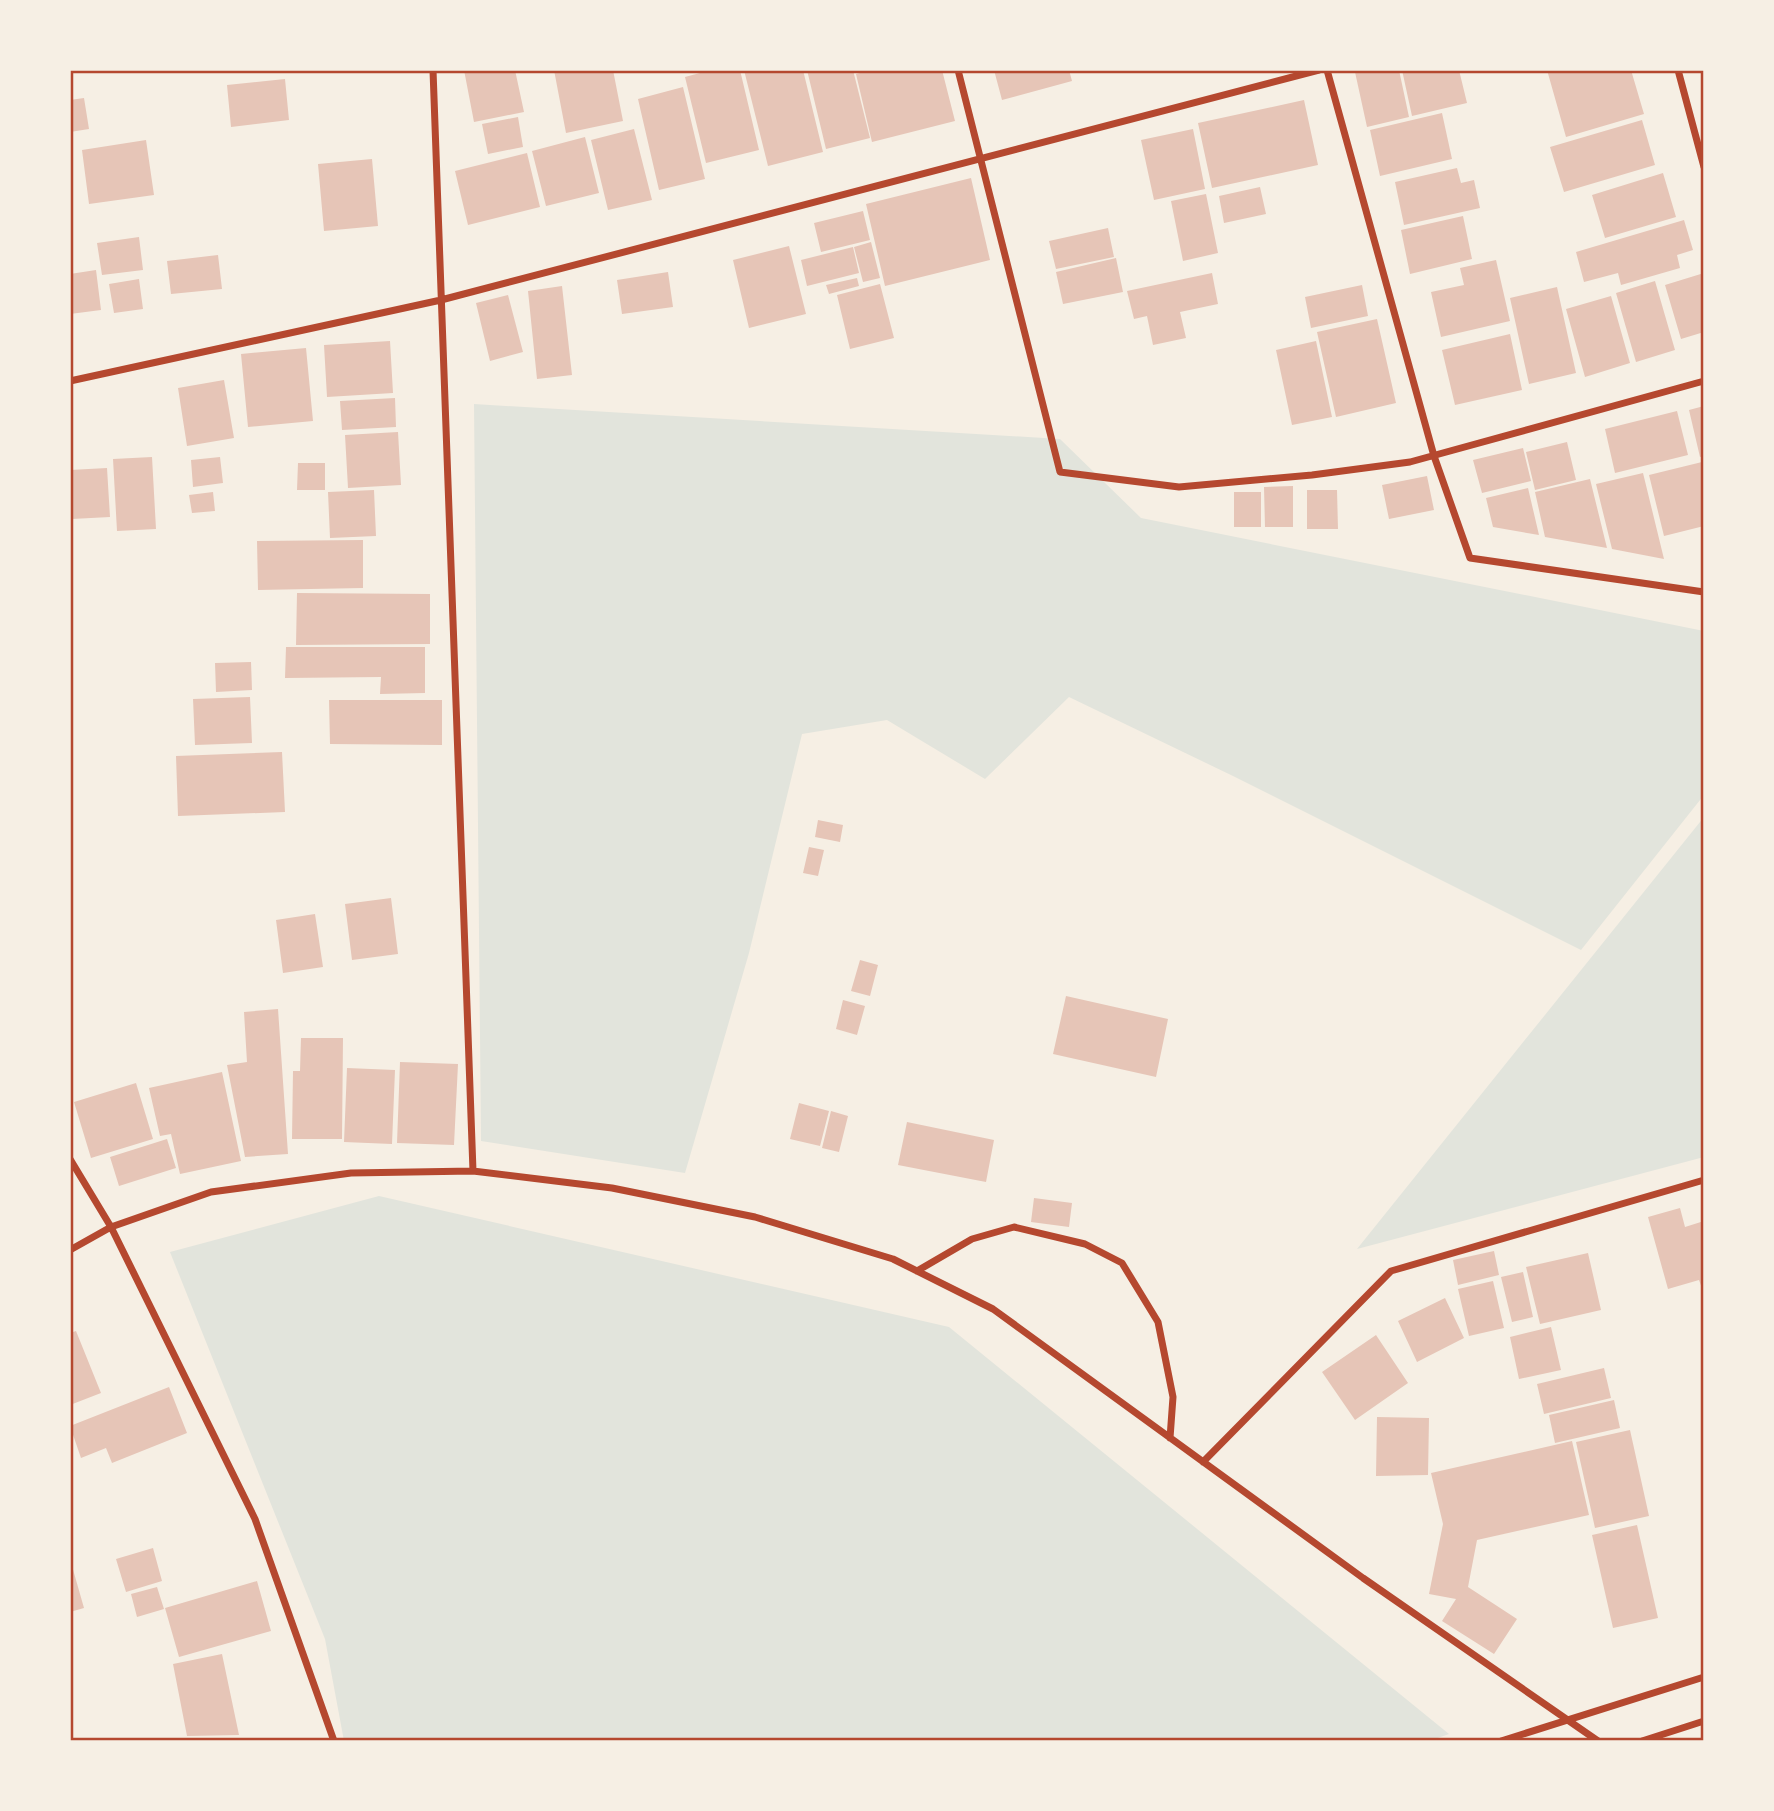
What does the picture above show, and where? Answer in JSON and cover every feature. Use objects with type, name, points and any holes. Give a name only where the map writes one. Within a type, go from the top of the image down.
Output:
[{"type":"street","points":[[433,70],[473,1171]]},
{"type":"street","points":[[958,70],[1060,471],[1179,487],[1312,475],[1410,462],[1704,381]]},
{"type":"street","points":[[70,381],[441,299],[1319,70]]},
{"type":"street","points":[[1327,70],[1434,456],[1469,558],[1704,592]]},
{"type":"street","points":[[1678,70],[1704,167]]},
{"type":"street","points":[[70,1159],[111,1227],[256,1519],[334,1741]]},
{"type":"street","points":[[70,1250],[111,1227],[211,1192],[351,1173],[473,1171],[612,1188],[755,1217],[893,1259],[993,1308],[1363,1578],[1598,1741]]},
{"type":"street","points":[[1203,1462],[1391,1271],[1704,1180]]},
{"type":"street","points":[[917,1270],[972,1239],[1014,1227],[1085,1244],[1122,1262],[1158,1322],[1173,1397],[1170,1438]]},
{"type":"street","points":[[1501,1741],[1704,1677]]},
{"type":"street","points":[[1642,1741],[1704,1721]]},
{"type":"shaded area","points":[[474,404],[1060,439],[1141,518],[1704,631],[1704,795],[1581,950],[1069,697],[985,779],[887,720],[802,734],[749,953],[685,1173],[481,1141]]},
{"type":"shaded area","points":[[1704,817],[1704,1157],[1357,1249]]},
{"type":"shaded area","points":[[379,1196],[949,1327],[1449,1734],[1429,1741],[344,1741],[325,1639],[170,1252]]},
{"type":"building","points":[[464,70],[515,70],[524,112],[474,122]]},
{"type":"building","points":[[554,70],[613,70],[623,121],[566,133]]},
{"type":"building","points":[[711,70],[740,70],[759,150],[706,163],[685,77]]},
{"type":"building","points":[[744,70],[803,70],[823,152],[768,166]]},
{"type":"building","points":[[807,70],[853,70],[870,138],[826,149]]},
{"type":"building","points":[[871,70],[942,70],[955,121],[872,142],[856,74]]},
{"type":"building","points":[[994,70],[1069,70],[1072,81],[1002,100]]},
{"type":"building","points":[[1399,70],[1409,117],[1367,127],[1355,72]]},
{"type":"building","points":[[1402,70],[1459,70],[1467,103],[1412,116]]},
{"type":"building","points":[[1547,70],[1631,70],[1644,114],[1566,137]]},
{"type":"building","points":[[285,79],[289,120],[231,127],[227,85]]},
{"type":"building","points":[[683,87],[705,179],[659,190],[638,99]]},
{"type":"building","points":[[84,98],[89,129],[70,132],[70,100]]},
{"type":"building","points":[[1304,100],[1318,165],[1212,188],[1198,123]]},
{"type":"building","points":[[1442,113],[1452,159],[1380,176],[1370,130]]},
{"type":"building","points":[[518,117],[523,147],[488,154],[482,124]]},
{"type":"building","points":[[1642,120],[1655,165],[1564,192],[1550,147]]},
{"type":"building","points":[[634,129],[652,200],[608,210],[591,140]]},
{"type":"building","points":[[1193,129],[1205,189],[1154,200],[1141,140]]},
{"type":"building","points":[[585,137],[599,193],[546,206],[532,151]]},
{"type":"building","points":[[146,140],[154,195],[89,204],[82,150]]},
{"type":"building","points":[[527,153],[540,207],[468,225],[455,171]]},
{"type":"building","points":[[372,159],[378,226],[324,231],[318,164]]},
{"type":"building","points":[[1457,168],[1461,183],[1474,180],[1480,208],[1404,225],[1395,182]]},
{"type":"building","points":[[1663,173],[1676,217],[1605,238],[1592,195]]},
{"type":"building","points":[[971,178],[990,260],[885,286],[866,204]]},
{"type":"building","points":[[1260,187],[1266,214],[1224,223],[1219,196]]},
{"type":"building","points":[[1206,194],[1218,253],[1183,261],[1171,201]]},
{"type":"building","points":[[863,211],[870,240],[821,252],[814,223]]},
{"type":"building","points":[[1463,216],[1472,259],[1410,274],[1401,230]]},
{"type":"building","points":[[1684,220],[1693,250],[1677,255],[1680,268],[1621,285],[1618,273],[1584,282],[1576,252]]},
{"type":"building","points":[[1108,228],[1114,257],[1056,269],[1049,241]]},
{"type":"building","points":[[139,237],[143,270],[102,275],[97,243]]},
{"type":"building","points":[[871,242],[880,278],[863,282],[854,247]]},
{"type":"building","points":[[789,246],[806,314],[749,328],[733,260]]},
{"type":"building","points":[[853,247],[859,273],[807,286],[801,260]]},
{"type":"building","points":[[218,255],[222,289],[171,294],[167,261]]},
{"type":"building","points":[[1116,258],[1123,292],[1063,304],[1056,272]]},
{"type":"building","points":[[1496,260],[1510,321],[1441,337],[1431,292],[1464,285],[1460,268]]},
{"type":"building","points":[[96,270],[101,310],[70,314],[70,274]]},
{"type":"building","points":[[668,272],[673,307],[622,314],[617,280]]},
{"type":"building","points":[[1212,273],[1218,304],[1180,312],[1186,338],[1153,345],[1147,316],[1134,319],[1127,291]]},
{"type":"building","points":[[1704,273],[1704,332],[1681,339],[1665,285]]},
{"type":"building","points":[[857,278],[859,286],[829,294],[826,285]]},
{"type":"building","points":[[139,279],[143,309],[114,313],[109,284]]},
{"type":"building","points":[[1655,281],[1675,350],[1636,362],[1616,293]]},
{"type":"building","points":[[880,284],[894,338],[850,349],[837,295]]},
{"type":"building","points":[[1362,285],[1368,316],[1311,328],[1305,297]]},
{"type":"building","points":[[562,286],[572,375],[537,379],[528,291]]},
{"type":"building","points":[[1557,287],[1576,373],[1529,384],[1510,298]]},
{"type":"building","points":[[508,295],[523,352],[490,361],[476,303]]},
{"type":"building","points":[[1611,296],[1630,363],[1585,377],[1566,309]]},
{"type":"building","points":[[1377,319],[1396,403],[1336,417],[1317,332]]},
{"type":"building","points":[[1510,334],[1522,390],[1455,405],[1442,350]]},
{"type":"building","points":[[390,341],[393,393],[327,397],[324,345]]},
{"type":"building","points":[[1316,341],[1332,417],[1292,425],[1276,350]]},
{"type":"building","points":[[306,348],[313,421],[248,427],[241,354]]},
{"type":"building","points":[[224,380],[234,438],[187,446],[178,388]]},
{"type":"building","points":[[395,398],[396,427],[342,430],[340,401]]},
{"type":"building","points":[[1704,406],[1704,456],[1700,457],[1689,410]]},
{"type":"building","points":[[1677,411],[1688,455],[1615,473],[1605,429]]},
{"type":"building","points":[[398,432],[401,485],[348,488],[345,435]]},
{"type":"building","points":[[1567,442],[1576,480],[1535,490],[1526,452]]},
{"type":"building","points":[[1523,448],[1531,481],[1482,493],[1473,460]]},
{"type":"building","points":[[152,457],[156,529],[117,531],[113,459]]},
{"type":"building","points":[[220,457],[223,483],[193,487],[191,460]]},
{"type":"building","points":[[1702,462],[1704,526],[1664,536],[1649,475]]},
{"type":"building","points":[[298,463],[325,463],[325,490],[297,490]]},
{"type":"building","points":[[107,468],[110,517],[72,519],[70,470]]},
{"type":"building","points":[[1643,473],[1664,559],[1612,549],[1596,484]]},
{"type":"building","points":[[1427,476],[1434,510],[1389,519],[1382,485]]},
{"type":"building","points":[[1590,479],[1607,548],[1545,537],[1535,492]]},
{"type":"building","points":[[1293,486],[1293,527],[1265,527],[1264,487]]},
{"type":"building","points":[[1528,488],[1539,535],[1493,527],[1486,498]]},
{"type":"building","points":[[374,490],[376,536],[330,538],[328,492]]},
{"type":"building","points":[[1307,490],[1337,490],[1338,529],[1307,529]]},
{"type":"building","points":[[213,492],[215,511],[192,513],[189,495]]},
{"type":"building","points":[[1234,492],[1261,492],[1261,527],[1234,527]]},
{"type":"building","points":[[363,540],[363,588],[258,590],[257,541]]},
{"type":"building","points":[[297,593],[430,594],[430,644],[296,645]]},
{"type":"building","points":[[286,647],[425,647],[425,693],[380,694],[381,677],[285,678]]},
{"type":"building","points":[[251,662],[252,690],[216,692],[215,663]]},
{"type":"building","points":[[250,697],[252,743],[195,745],[193,699]]},
{"type":"building","points":[[329,700],[442,700],[442,745],[330,744]]},
{"type":"building","points":[[282,752],[285,812],[178,816],[176,756]]},
{"type":"building","points":[[818,820],[843,825],[840,842],[815,837]]},
{"type":"building","points":[[809,847],[824,850],[818,876],[803,873]]},
{"type":"building","points":[[391,898],[398,954],[352,960],[345,904]]},
{"type":"building","points":[[315,914],[323,967],[283,973],[276,920]]},
{"type":"building","points":[[860,960],[878,965],[870,996],[851,991]]},
{"type":"building","points":[[1066,996],[1168,1019],[1156,1077],[1053,1054]]},
{"type":"building","points":[[843,1000],[865,1006],[857,1035],[836,1029]]},
{"type":"building","points":[[278,1009],[288,1154],[245,1157],[227,1065],[247,1062],[244,1012]]},
{"type":"building","points":[[301,1038],[343,1038],[342,1139],[292,1139],[293,1071],[300,1071]]},
{"type":"building","points":[[400,1062],[458,1064],[454,1145],[397,1143]]},
{"type":"building","points":[[347,1068],[395,1070],[392,1144],[344,1142]]},
{"type":"building","points":[[222,1072],[241,1161],[180,1174],[171,1134],[160,1136],[149,1088]]},
{"type":"building","points":[[136,1083],[153,1139],[91,1158],[74,1102]]},
{"type":"building","points":[[799,1103],[829,1111],[820,1146],[790,1139]]},
{"type":"building","points":[[831,1111],[848,1116],[839,1152],[822,1148]]},
{"type":"building","points":[[907,1122],[994,1140],[986,1182],[898,1165]]},
{"type":"building","points":[[167,1139],[176,1168],[119,1186],[110,1157]]},
{"type":"building","points":[[1034,1198],[1072,1203],[1069,1227],[1031,1222]]},
{"type":"building","points":[[1680,1208],[1685,1227],[1704,1221],[1704,1294],[1699,1280],[1668,1289],[1648,1217]]},
{"type":"building","points":[[1494,1251],[1499,1275],[1458,1285],[1453,1260]]},
{"type":"building","points":[[1588,1253],[1601,1310],[1540,1324],[1526,1267]]},
{"type":"building","points":[[1523,1272],[1533,1317],[1512,1322],[1501,1277]]},
{"type":"building","points":[[1493,1281],[1504,1328],[1469,1336],[1458,1289]]},
{"type":"building","points":[[1445,1298],[1464,1338],[1417,1362],[1398,1321]]},
{"type":"building","points":[[1551,1327],[1561,1370],[1519,1379],[1510,1337]]},
{"type":"building","points":[[76,1331],[101,1393],[70,1405],[70,1333]]},
{"type":"building","points":[[1376,1335],[1408,1383],[1355,1420],[1322,1372]]},
{"type":"building","points":[[1604,1368],[1611,1398],[1544,1414],[1537,1384]]},
{"type":"building","points":[[169,1387],[187,1433],[112,1463],[106,1448],[81,1458],[70,1426]]},
{"type":"building","points":[[1614,1400],[1620,1428],[1555,1443],[1549,1415]]},
{"type":"building","points":[[1377,1417],[1429,1418],[1428,1475],[1376,1476]]},
{"type":"building","points":[[1630,1430],[1649,1516],[1595,1528],[1576,1442]]},
{"type":"building","points":[[1572,1441],[1589,1515],[1477,1540],[1468,1587],[1517,1619],[1494,1654],[1442,1621],[1456,1599],[1429,1594],[1443,1524],[1431,1473]]},
{"type":"building","points":[[1637,1525],[1658,1618],[1613,1628],[1592,1535]]},
{"type":"building","points":[[153,1548],[162,1581],[126,1592],[116,1559]]},
{"type":"building","points":[[70,1559],[84,1608],[70,1612]]},
{"type":"building","points":[[257,1581],[271,1631],[179,1657],[165,1608]]},
{"type":"building","points":[[157,1587],[164,1609],[137,1617],[131,1594]]},
{"type":"building","points":[[222,1654],[239,1735],[187,1736],[173,1664]]}]
